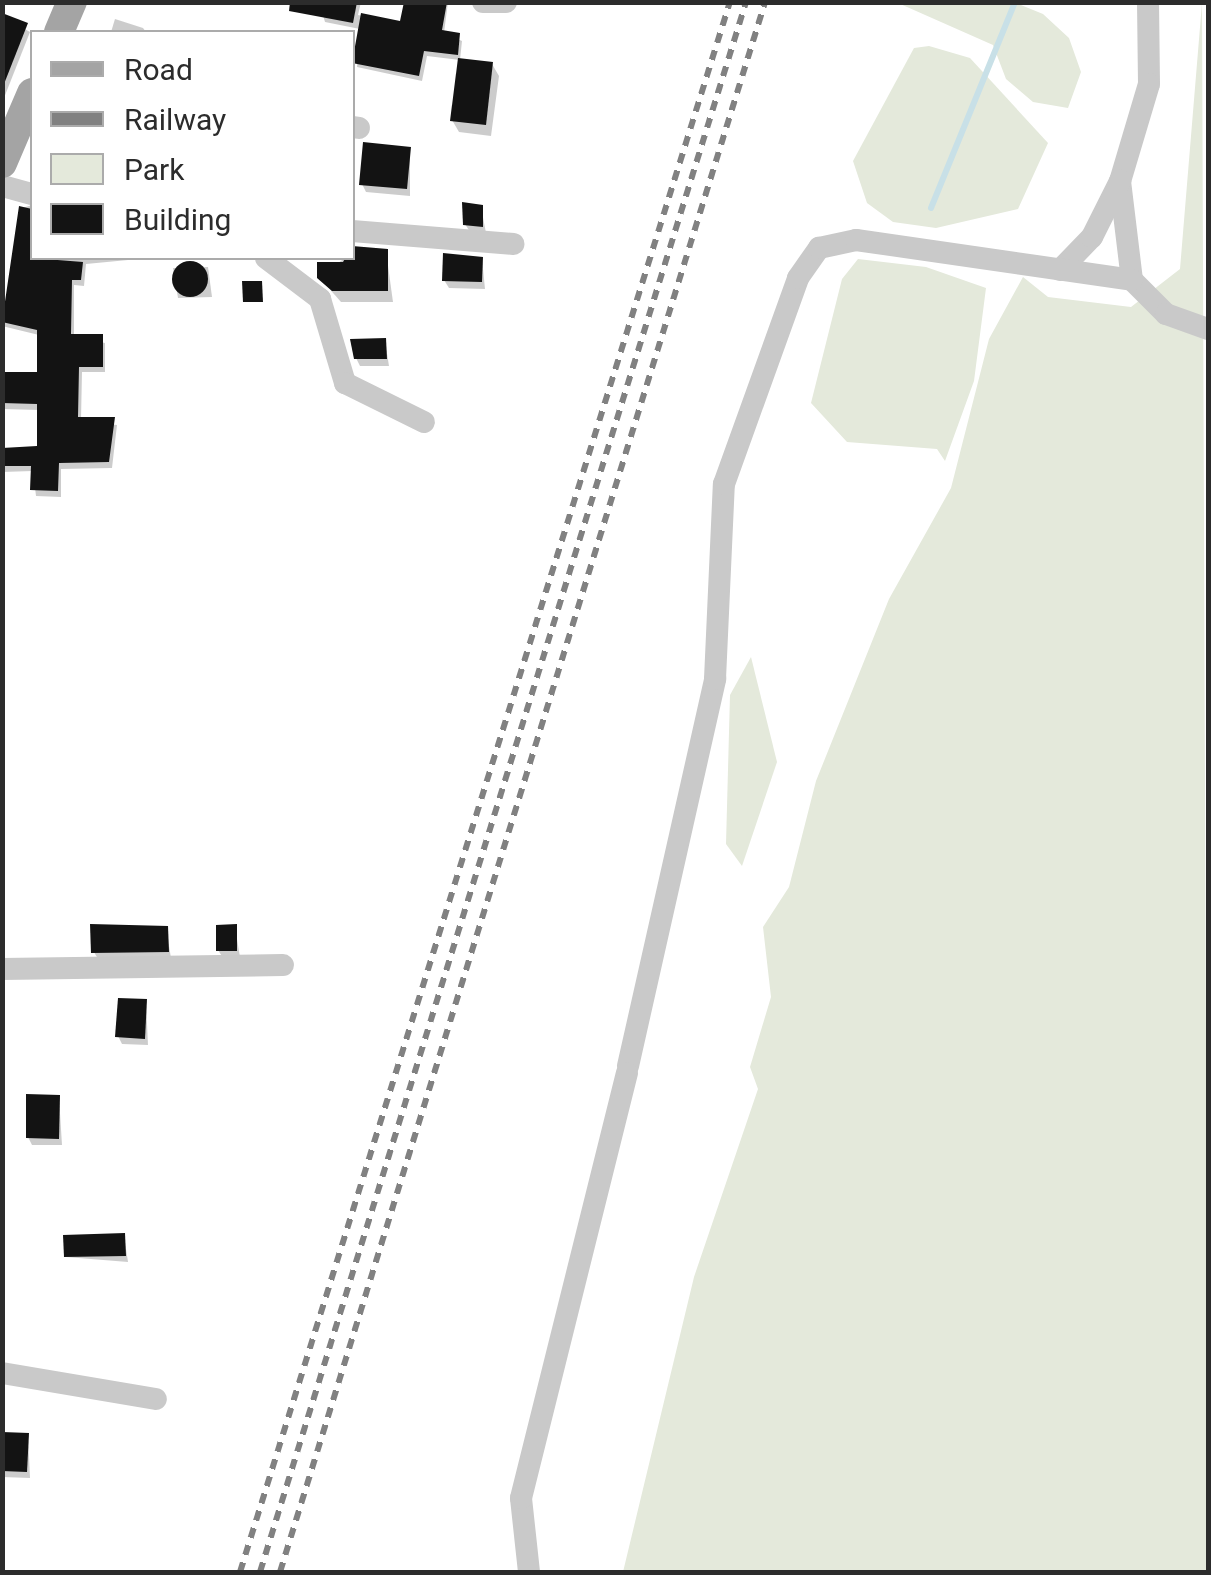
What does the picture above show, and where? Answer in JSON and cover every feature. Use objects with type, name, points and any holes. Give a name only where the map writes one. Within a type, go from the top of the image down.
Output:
[{"type":"main road","points":[[59,30],[72,2]]},
{"type":"main road","points":[[2,164],[30,97]]},
{"type":"street","points":[[1060,270],[1092,238],[1120,181],[1149,84],[1148,2]]},
{"type":"street","points":[[1120,181],[1132,280]]},
{"type":"street","points":[[2,186],[30,193]]},
{"type":"street","points":[[355,231],[514,244]]},
{"type":"street","points":[[529,1572],[522,1498],[628,1070],[715,679],[724,484],[798,278],[819,248],[856,240],[1132,280],[1166,314],[1208,328]]},
{"type":"street","points":[[269,260],[320,299],[345,383],[424,422]]},
{"type":"street","points":[[2,969],[283,964]]},
{"type":"street","points":[[2,1373],[156,1399]]},
{"type":"green space","points":[[898,3],[1016,3],[1043,14],[1069,38],[1081,72],[1068,108],[1033,102],[1006,79],[993,45]]},
{"type":"green space","points":[[1202,3],[1208,1572],[623,1572],[694,1277],[758,1089],[750,1067],[771,997],[763,927],[789,887],[816,781],[889,599],[951,488],[989,339],[1023,277],[1048,297],[1131,307],[1180,269]]},
{"type":"green space","points":[[929,46],[970,58],[1048,143],[1018,209],[936,228],[893,222],[867,203],[853,161],[914,48]]},
{"type":"green space","points":[[858,259],[926,267],[986,288],[974,381],[945,461],[937,449],[847,442],[811,403],[842,279]]},
{"type":"green space","points":[[751,657],[777,762],[742,866],[726,844],[730,695]]},
{"type":"building","points":[[290,2],[357,2],[353,23],[289,11]]},
{"type":"building","points":[[404,2],[447,2],[442,30],[460,33],[458,55],[424,51],[419,76],[355,64],[361,13],[400,21]]},
{"type":"building","points":[[2,13],[28,23],[4,84],[2,84]]},
{"type":"building","points":[[458,58],[493,62],[486,125],[450,121]]},
{"type":"building","points":[[363,142],[411,147],[407,189],[359,185]]},
{"type":"building","points":[[462,202],[483,205],[483,227],[463,225]]},
{"type":"building","points":[[19,206],[30,209],[30,260],[83,262],[81,280],[72,280],[71,334],[103,334],[103,367],[79,367],[78,417],[115,417],[109,462],[59,463],[58,491],[30,490],[31,466],[2,466],[2,448],[37,446],[37,404],[2,403],[2,372],[37,372],[37,330],[2,322]]},
{"type":"building","points":[[355,246],[388,249],[388,291],[332,291],[317,278],[317,262],[355,260]]},
{"type":"building","points":[[443,253],[483,257],[482,282],[442,281]]},
{"type":"building","points":[[190,261],[203,266],[208,279],[203,292],[190,297],[177,292],[172,279],[177,266]]},
{"type":"building","points":[[242,281],[262,281],[263,302],[243,302]]},
{"type":"building","points":[[386,338],[387,359],[354,359],[350,339]]},
{"type":"building","points":[[90,924],[168,926],[169,952],[91,953]]},
{"type":"building","points":[[237,924],[237,951],[216,951],[216,925]]},
{"type":"building","points":[[118,998],[147,999],[145,1039],[115,1037]]},
{"type":"building","points":[[26,1094],[60,1095],[59,1139],[26,1138]]},
{"type":"building","points":[[125,1233],[126,1256],[64,1257],[63,1235]]},
{"type":"building","points":[[2,1432],[29,1433],[27,1472],[2,1471]]},
{"type":"waterway","points":[[931,208],[1015,2]]},
{"type":"railway","points":[[240,1572],[730,2]]},
{"type":"railway","points":[[260,1572],[746,2]]},
{"type":"railway","points":[[280,1572],[765,2]]}]
